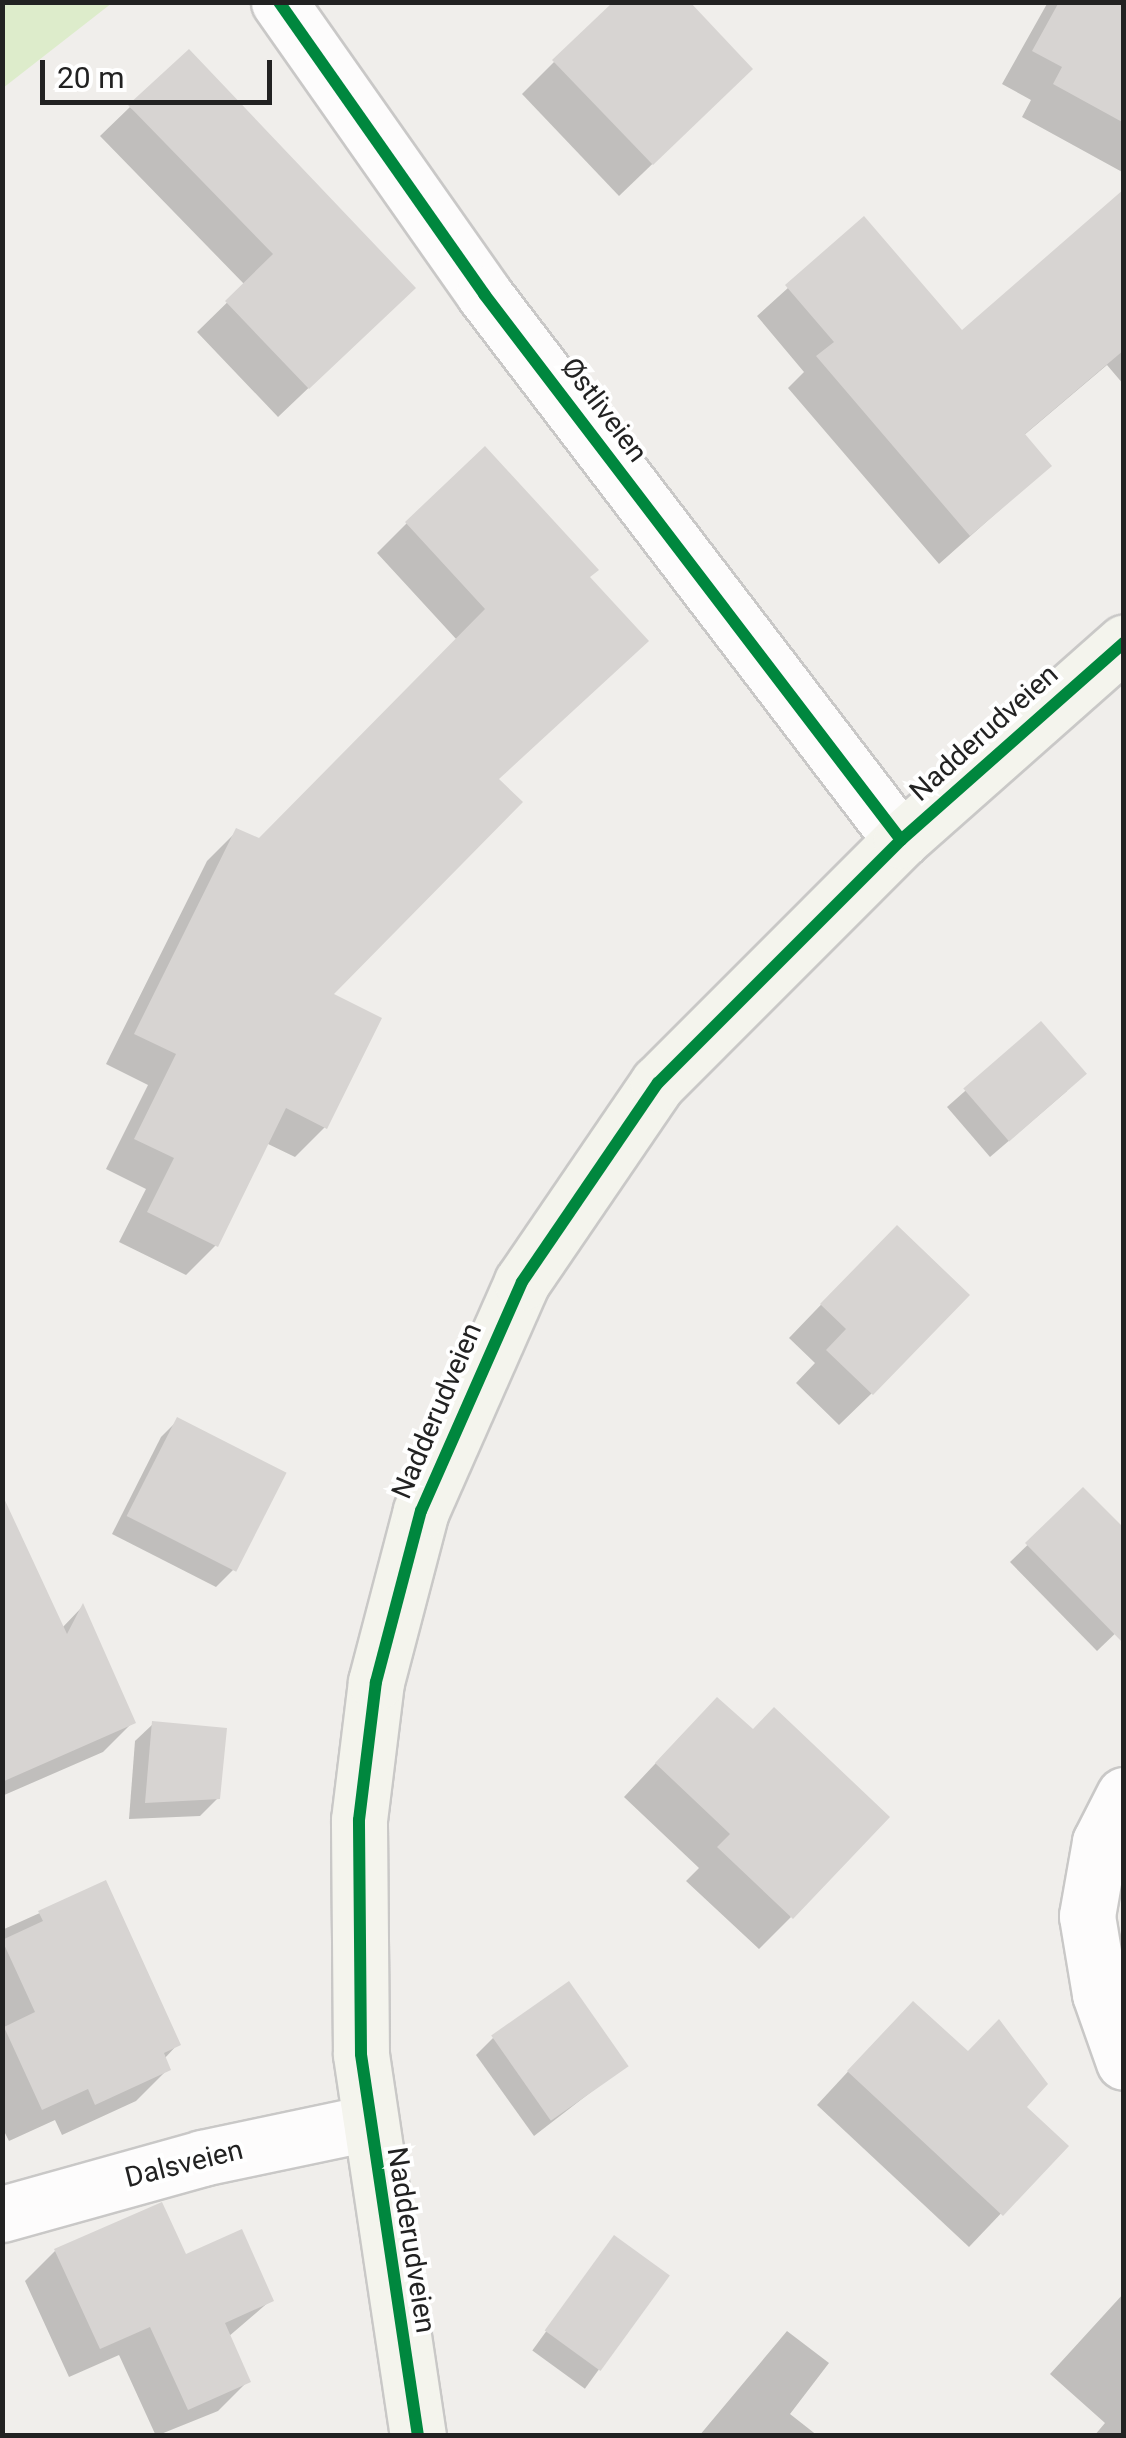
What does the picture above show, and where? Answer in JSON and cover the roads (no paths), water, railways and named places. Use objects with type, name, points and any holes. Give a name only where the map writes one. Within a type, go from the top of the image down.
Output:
[{"type":"main road","name":"Nadderudveien","points":[[418,2436],[368,2123],[361,2054],[359,1820],[376,1682],[420,1511],[464,1404],[522,1282],[658,1083],[901,840],[1124,642]]},
{"type":"street","name":"Østliveien","points":[[279,2],[484,294],[901,840]]},
{"type":"street","points":[[1124,1795],[1100,1842],[1087,1916],[1100,1994],[1124,2062]]},
{"type":"street","name":"Dalsveien","points":[[2,2214],[202,2158],[368,2123]]}]
